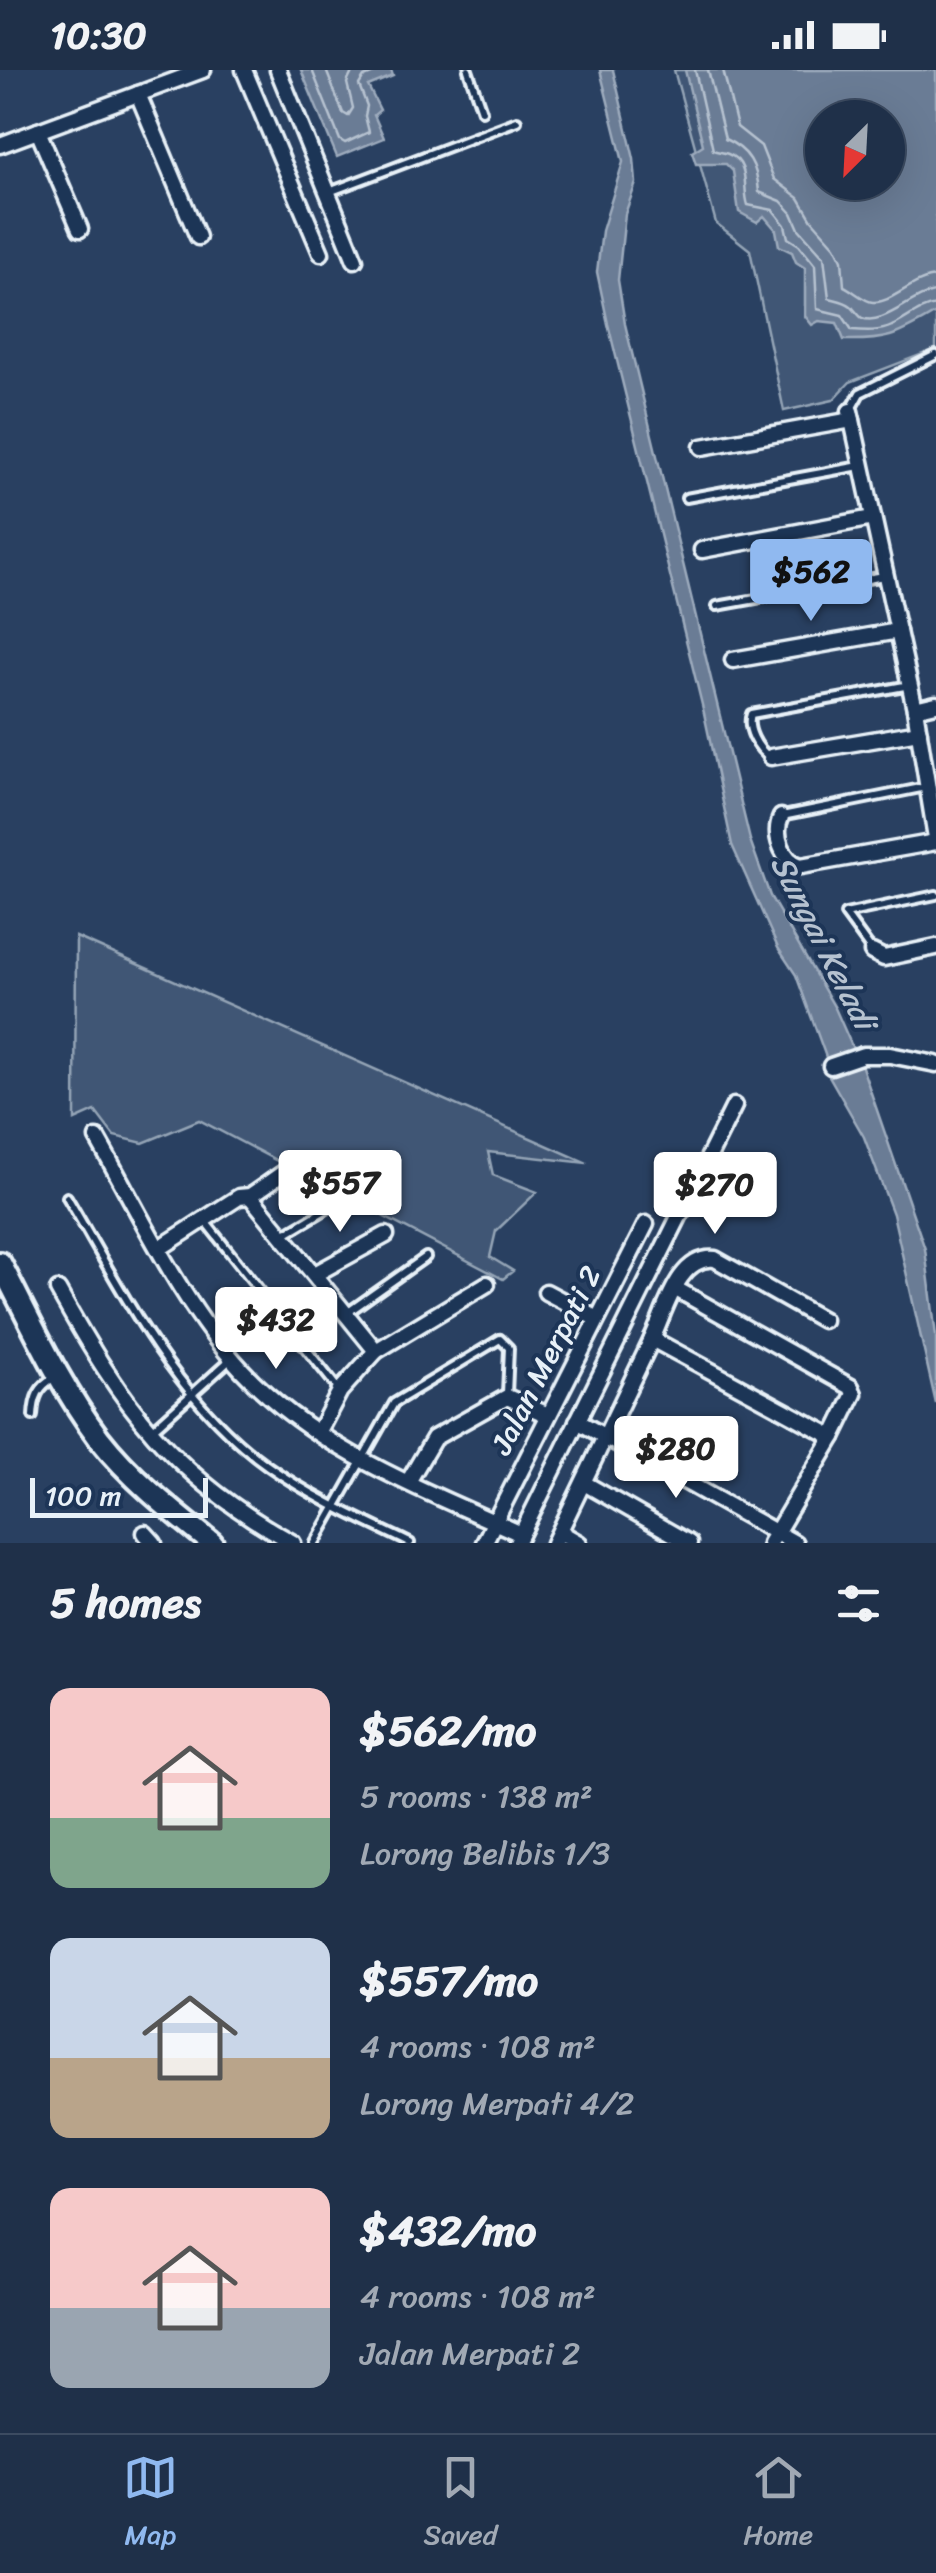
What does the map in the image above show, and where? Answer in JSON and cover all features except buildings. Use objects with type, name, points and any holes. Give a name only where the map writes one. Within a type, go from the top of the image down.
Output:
[{"type":"main road","points":[[0,1264],[58,1374],[110,1450],[158,1499],[212,1543]]},
{"type":"street","points":[[0,144],[203,70]]},
{"type":"street","points":[[244,70],[321,253]]},
{"type":"street","points":[[278,70],[355,260]]},
{"type":"street","points":[[138,94],[198,237]]},
{"type":"street","points":[[38,131],[80,229]]},
{"type":"street","points":[[702,447],[851,415],[915,709],[936,840],[801,866],[784,854],[777,826],[780,817]]},
{"type":"street","points":[[702,550],[873,518]]},
{"type":"street","points":[[733,660],[898,630]]},
{"type":"street","points":[[915,709],[936,704]]},
{"type":"street","points":[[771,757],[918,732]]},
{"type":"street","points":[[872,952],[884,958],[934,952]]},
{"type":"street","points":[[831,1066],[863,1055],[890,1055],[936,1064]]},
{"type":"street","points":[[98,1138],[160,1248],[232,1358],[263,1390],[318,1433],[361,1460],[494,1522],[519,1539],[734,1106]]},
{"type":"street","points":[[160,1248],[239,1197],[250,1196],[286,1170]]},
{"type":"street","points":[[250,1196],[376,1351]]},
{"type":"street","name":"Jalan Merpati 2","points":[[484,1543],[646,1224]]},
{"type":"street","points":[[314,1274],[386,1235]]},
{"type":"street","points":[[579,1543],[557,1538],[686,1266],[701,1258],[715,1259],[823,1320]]},
{"type":"street","points":[[318,1433],[340,1391],[376,1351],[488,1284]]},
{"type":"street","points":[[676,1289],[851,1387],[853,1402],[773,1538]]},
{"type":"street","points":[[58,1290],[100,1365],[150,1432],[187,1472],[222,1501],[293,1543]]},
{"type":"street","points":[[546,1292],[598,1319]]},
{"type":"street","points":[[652,1339],[833,1437]]},
{"type":"street","points":[[408,1482],[434,1438],[507,1397],[548,1416]]},
{"type":"street","points":[[577,1421],[773,1538],[795,1543]]},
{"type":"street","points":[[584,1483],[688,1543]]},
{"type":"lane","points":[[468,70],[482,111]]},
{"type":"lane","points":[[329,192],[517,121]]},
{"type":"lane","points":[[851,415],[860,393],[936,356]]},
{"type":"lane","points":[[686,498],[861,466]]},
{"type":"lane","points":[[717,606],[886,575]]},
{"type":"lane","points":[[771,757],[756,742],[749,725],[751,714],[910,685]]},
{"type":"lane","points":[[780,817],[928,787]]},
{"type":"lane","points":[[872,952],[845,914],[936,895]]},
{"type":"lane","points":[[68,1197],[136,1314],[192,1395],[228,1434],[268,1466],[335,1508],[410,1543]]},
{"type":"lane","points":[[284,1235],[337,1202]]},
{"type":"lane","points":[[204,1220],[340,1391]]},
{"type":"lane","points":[[346,1314],[426,1257]]},
{"type":"lane","points":[[315,1543],[394,1402],[500,1339],[509,1348],[507,1397]]},
{"type":"lane","points":[[150,1432],[232,1358]]},
{"type":"lane","points":[[32,1416],[42,1384],[58,1374]]},
{"type":"shaded area","points":[[674,70],[936,70],[936,349],[850,382],[833,400],[784,411],[750,250],[716,223]]},
{"type":"shaded area","points":[[76,937],[587,1163],[488,1152],[493,1175],[537,1192],[496,1231],[490,1257],[513,1271],[503,1279],[199,1120],[143,1143],[114,1136],[95,1111],[75,1120]]},
{"type":"water","points":[[301,70],[391,70],[393,76],[368,86],[380,110],[374,115],[384,138],[337,157]]},
{"type":"water","points":[[600,70],[613,70],[634,159],[636,183],[625,214],[618,280],[625,324],[750,840],[770,896],[835,1008],[854,1051],[827,1060],[796,975],[778,948],[732,845],[704,713],[608,324],[597,272],[602,231],[623,162]]},
{"type":"water","points":[[685,70],[936,70],[936,313],[883,338],[844,340],[837,323],[819,321],[812,325],[805,316],[805,268],[796,262],[792,252],[779,246],[776,230],[764,216],[757,222],[739,212],[733,171],[726,164],[696,164],[692,152],[703,145]]},
{"type":"water","points":[[861,1064],[925,1249],[936,1336],[936,1404],[893,1214],[864,1137],[828,1074]]},
{"type":"water label","name":"Sungai Keladi","points":[[823,942]]}]
